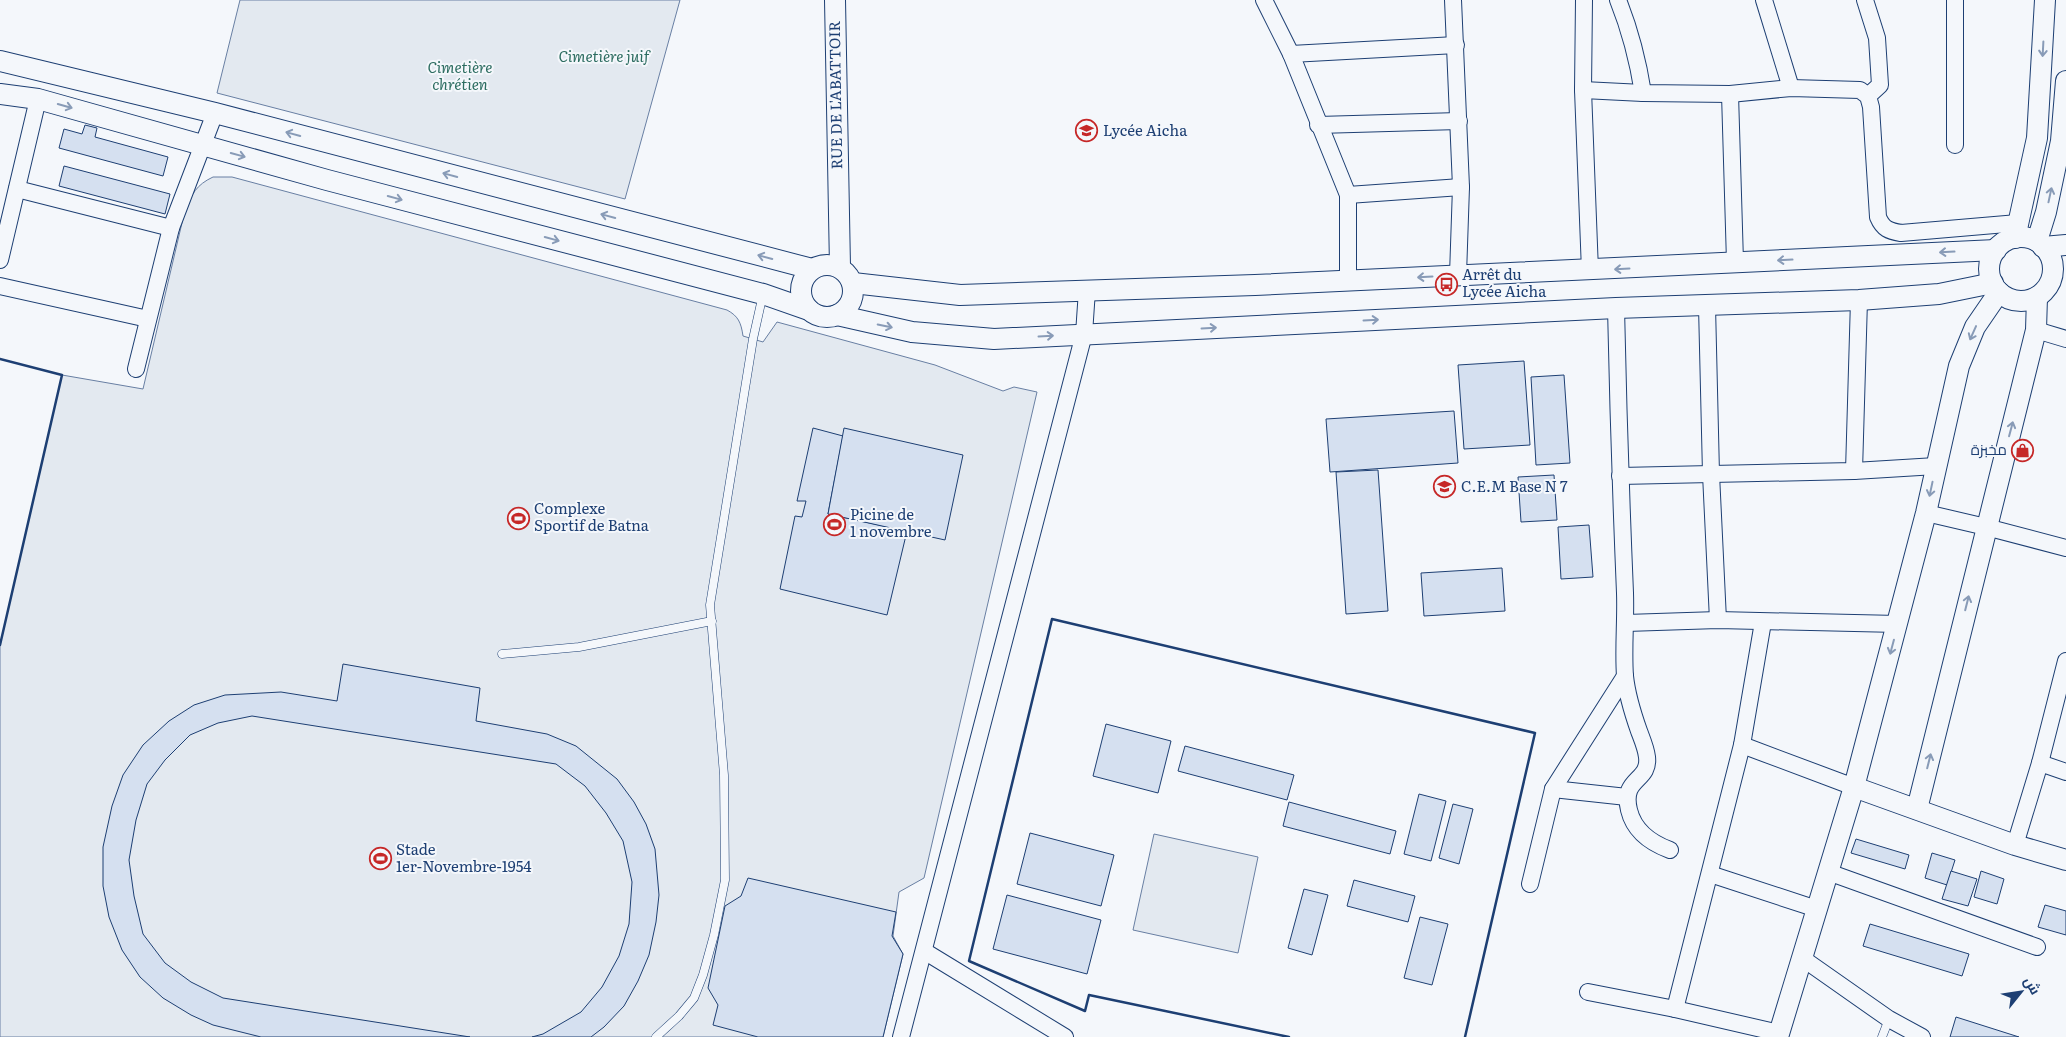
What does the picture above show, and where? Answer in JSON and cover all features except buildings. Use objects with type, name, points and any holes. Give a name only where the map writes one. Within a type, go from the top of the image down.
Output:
[{"type":"street","name":"RUE DE L'ABATTOIR","points":[[835,0],[837,190],[840,267]]},
{"type":"street","points":[[1264,0],[1290,54],[1348,195],[1348,280]]},
{"type":"street","points":[[1452,0],[1456,45],[1461,187],[1458,275]]},
{"type":"street","points":[[1584,0],[1583,90],[1590,271]]},
{"type":"street","points":[[1618,0],[1639,65],[1643,93]]},
{"type":"street","points":[[1764,0],[1791,88]]},
{"type":"street","points":[[1865,0],[1877,38],[1880,84],[1868,96]]},
{"type":"street","points":[[1955,0],[1955,145]]},
{"type":"street","points":[[2040,244],[2050,256],[2053,268],[2052,279],[2046,290],[2037,298],[2027,301],[2007,298],[1996,288],[1990,266],[1996,250],[2016,231],[2038,138],[2045,0]]},
{"type":"street","points":[[1290,54],[1456,45]]},
{"type":"street","points":[[0,61],[215,113],[812,269]]},
{"type":"street","points":[[2040,244],[2064,142],[2066,81]]},
{"type":"street","points":[[1583,90],[1730,94],[1791,88],[1860,90],[1868,96],[1871,107],[1878,217],[1887,231],[1901,233],[2016,231],[2040,244],[2066,244]]},
{"type":"street","points":[[0,94],[38,99],[346,185],[763,294],[810,310]]},
{"type":"street","points":[[1730,94],[1735,262]]},
{"type":"street","points":[[0,260],[38,99]]},
{"type":"street","points":[[136,369],[171,228],[215,113]]},
{"type":"street","points":[[1318,125],[1458,121]]},
{"type":"street","points":[[2038,138],[2064,142]]},
{"type":"street","points":[[1348,195],[1461,187]]},
{"type":"street","points":[[17,189],[171,228]]},
{"type":"street","points":[[853,283],[960,294],[1590,271],[1996,250]]},
{"type":"street","points":[[837,316],[845,311],[850,304],[854,295],[853,283],[847,273],[840,267],[831,264],[820,265],[812,269],[803,281],[801,292],[803,301],[817,315],[826,317],[837,316],[912,332],[994,339],[1616,308],[1859,300],[1996,288]]},
{"type":"street","points":[[0,286],[148,320]]},
{"type":"street","points":[[1588,992],[1675,1009],[1779,1035],[1854,788],[1926,514],[1959,366],[1975,327],[1996,288]]},
{"type":"street","points":[[901,1037],[1084,334],[1087,290]]},
{"type":"street","points":[[1917,808],[2036,330],[2037,298]]},
{"type":"street","points":[[1854,471],[1859,300]]},
{"type":"street","points":[[1708,306],[1711,474],[1718,620]]},
{"type":"street","points":[[1616,308],[1626,676],[1632,710],[1647,756],[1644,774],[1629,786],[1627,797],[1629,811],[1635,825],[1648,840],[1670,850]]},
{"type":"street","points":[[2036,330],[2066,339]]},
{"type":"street","points":[[1620,476],[1854,471],[1936,466]]},
{"type":"street","points":[[1926,514],[1986,527],[2066,548]]},
{"type":"street","points":[[1626,624],[1718,620],[1898,624]]},
{"type":"street","points":[[1675,1009],[1742,745],[1764,622]]},
{"type":"street","points":[[2015,845],[2040,763],[2066,661]]},
{"type":"street","points":[[1530,884],[1553,789],[1626,676]]},
{"type":"street","points":[[1742,745],[1854,788],[1917,808],[2015,845],[2066,860]]},
{"type":"street","points":[[2040,763],[2066,772]]},
{"type":"street","points":[[1553,789],[1627,797]]},
{"type":"street","points":[[1828,872],[2037,947]]},
{"type":"street","points":[[1710,874],[1817,909]]},
{"type":"street","points":[[924,951],[1065,1037]]},
{"type":"street","points":[[1802,958],[1889,1019],[1922,1037]]},
{"type":"lane","points":[[656,1037],[694,998],[703,975],[714,935],[725,880],[724,775],[710,605],[753,339],[763,294]]},
{"type":"lane","points":[[502,654],[579,647],[712,621]]},
{"type":"lane","points":[[1882,1037],[1889,1019]]},
{"type":"green space","name":"Cimetière chrétien","points":[[240,0],[680,0],[625,199],[217,93]]},
{"type":"green space","name":"Complexe Sportif de Batna","points":[[213,177],[232,177],[727,310],[738,320],[743,336],[763,342],[777,322],[935,365],[1003,391],[1014,387],[1037,392],[924,878],[899,892],[893,936],[903,954],[883,1037],[0,1037],[0,645],[62,375],[143,389],[185,210],[195,190],[202,183]]},
{"type":"green space","points":[[1154,834],[1258,857],[1238,953],[1133,930]]},
{"type":"wall","points":[[0,359],[62,375],[0,645]]},
{"type":"wall","points":[[1289,1037],[1089,995],[1085,1011],[969,961],[1052,619],[1535,733],[1465,1037]]},
{"type":"place","name":"Lycée Aicha","points":[[1087,131]]},
{"type":"place","name":"Arrêt du Lycée Aicha","points":[[1446,284]]},
{"type":"place","name":"مخبزة","points":[[2023,450]]},
{"type":"place","name":"C.E.M Base N 7","points":[[1445,487]]},
{"type":"place","name":"Complexe Sportif de Batna","points":[[518,518]]},
{"type":"place","name":"Picine de 1 novembre","points":[[834,524]]},
{"type":"place","name":"Stade 1er-Novembre-1954","points":[[380,859]]},
{"type":"park label","name":"Cimetière juif","points":[[604,57]]}]
